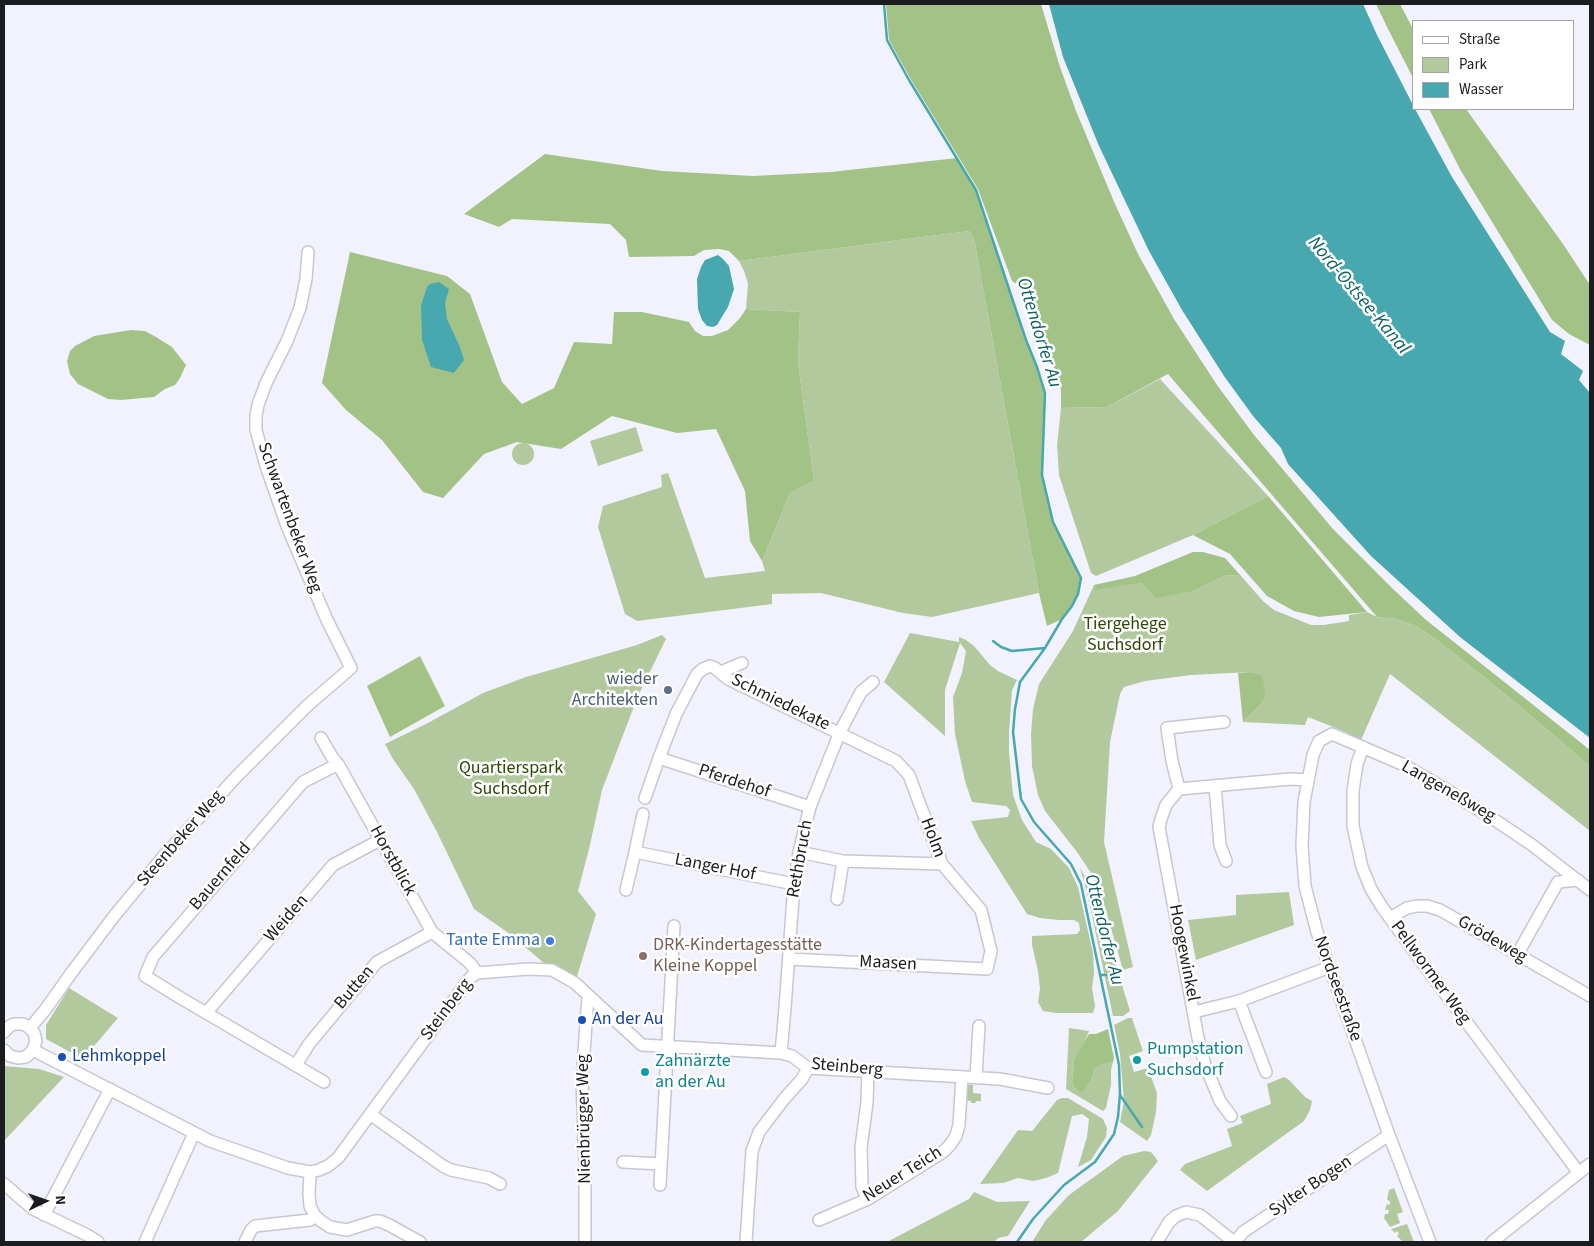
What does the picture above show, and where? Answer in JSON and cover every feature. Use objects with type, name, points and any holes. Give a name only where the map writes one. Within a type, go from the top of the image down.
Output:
[{"type":"street","name":"Schwartenbeker Weg","points":[[308,252],[306,279],[300,308],[258,405],[256,430],[266,466],[287,526],[327,620],[350,668]]},
{"type":"street","name":"Schmiedekate","points":[[721,672],[742,663]]},
{"type":"street","name":"Schmiedekate","points":[[658,758],[676,714],[697,674],[710,666],[721,672],[728,679],[840,732]]},
{"type":"street","name":"Steenbeker Weg","points":[[30,1028],[115,915],[164,857],[237,776],[308,705],[350,668]]},
{"type":"street","name":"Rethbruch","points":[[781,1053],[794,884],[799,852],[810,807],[840,732],[861,692],[873,682]]},
{"type":"street","points":[[1224,722],[1167,728],[1179,790],[1290,779],[1307,780]]},
{"type":"street","name":"Holm","points":[[840,732],[896,761],[909,774],[942,864],[981,910],[990,951],[987,969]]},
{"type":"street","name":"Langeneßweg","points":[[1332,734],[1404,766],[1442,787],[1532,845],[1590,890]]},
{"type":"street","name":"Nordseestraße","points":[[1332,734],[1319,741],[1313,755],[1307,780],[1302,846],[1305,886],[1317,932],[1389,1135],[1430,1242]]},
{"type":"street","name":"Horstblick","points":[[321,738],[338,764],[432,932],[470,963],[477,973]]},
{"type":"street","name":"Pellwormer Weg","points":[[1363,747],[1357,764],[1352,810],[1354,834],[1362,867],[1371,890],[1579,1173]]},
{"type":"street","points":[[645,798],[658,758]]},
{"type":"street","name":"Pferdehof","points":[[658,758],[810,807]]},
{"type":"street","name":"Bauernfeld","points":[[206,1013],[145,976],[153,957],[303,782],[338,764]]},
{"type":"street","points":[[1215,786],[1220,845],[1226,861]]},
{"type":"street","name":"Hoogewinkel","points":[[1179,790],[1166,805],[1159,827],[1198,1038],[1205,1065],[1220,1101],[1232,1116]]},
{"type":"street","points":[[626,890],[643,814]]},
{"type":"street","name":"Weiden","points":[[206,1013],[333,865],[380,840]]},
{"type":"street","name":"Langer Hof","points":[[635,852],[794,884]]},
{"type":"street","points":[[799,852],[843,861],[942,864]]},
{"type":"street","points":[[837,899],[843,861]]},
{"type":"street","points":[[1517,955],[1558,882],[1556,864]]},
{"type":"street","points":[[1558,882],[1578,880]]},
{"type":"street","name":"Grödeweg","points":[[1390,918],[1407,908],[1417,906],[1427,906],[1440,910],[1590,996]]},
{"type":"street","points":[[660,1185],[674,926]]},
{"type":"street","name":"Butten","points":[[296,1064],[308,1044],[377,962],[432,932]]},
{"type":"street","name":"Maasen","points":[[789,959],[987,969]]},
{"type":"street","points":[[1194,1012],[1239,1000],[1330,968]]},
{"type":"street","name":"Steinberg","points":[[310,1172],[328,1166],[338,1158],[470,978],[477,973],[528,969],[552,970],[575,983],[642,1045],[667,1048],[781,1053],[792,1056],[808,1068],[976,1077],[1018,1081],[1048,1088]]},
{"type":"street","name":"Nienbrügger Weg","points":[[586,1242],[582,1081],[588,996]]},
{"type":"street","points":[[1239,1000],[1266,1072]]},
{"type":"street","points":[[206,1013],[324,1082]]},
{"type":"street","points":[[4,1032],[14,1024],[23,1024],[34,1033],[36,1041],[33,1050],[26,1056],[18,1058],[10,1056],[4,1051]]},
{"type":"street","points":[[976,1077],[979,1026]]},
{"type":"street","points":[[33,1050],[210,1141],[288,1168],[310,1172],[310,1206],[315,1216],[330,1227],[347,1230],[380,1221],[420,1242]]},
{"type":"street","points":[[746,1242],[752,1151],[758,1132],[802,1079],[808,1068]]},
{"type":"street","points":[[868,1071],[867,1102],[861,1148],[862,1187],[868,1199]]},
{"type":"street","name":"Neuer Teich","points":[[819,1220],[868,1199],[943,1152],[950,1145],[956,1136],[959,1125],[962,1077]]},
{"type":"street","points":[[44,1215],[110,1089]]},
{"type":"street","points":[[370,1114],[443,1166],[451,1170],[490,1178],[500,1184]]},
{"type":"street","points":[[145,1242],[194,1133]]},
{"type":"street","name":"Sylter Bogen","points":[[1234,1242],[1243,1232],[1389,1135]]},
{"type":"street","points":[[623,1162],[661,1164]]},
{"type":"street","points":[[1492,1242],[1590,1164]]},
{"type":"street","points":[[4,1184],[33,1209],[98,1242]]},
{"type":"street","points":[[1157,1242],[1170,1222],[1176,1216],[1186,1212],[1200,1215],[1234,1242]]},
{"type":"street","points":[[245,1242],[255,1226],[310,1220],[315,1216]]},
{"type":"green space","points":[[886,4],[1041,4],[1060,67],[1076,111],[1138,254],[1174,319],[1217,385],[1254,435],[1333,529],[1425,619],[1590,750],[1590,766],[1510,698],[1441,643],[1418,627],[1397,619],[1377,617],[1168,374],[1107,407],[1061,408],[1059,379],[1034,323],[1026,290],[1012,281],[978,189],[889,40]]},
{"type":"green space","points":[[1376,4],[1400,4],[1412,27],[1412,76]]},
{"type":"green space","points":[[1430,110],[1467,110],[1563,244],[1590,285],[1590,345],[1569,334],[1552,320],[1461,171]]},
{"type":"green space","points":[[545,154],[662,171],[753,176],[831,172],[957,158],[976,190],[1045,393],[1042,475],[1053,522],[1081,578],[1078,594],[1062,619],[1047,626],[1039,593],[974,239],[969,231],[739,261],[729,251],[719,249],[704,250],[694,256],[629,257],[626,240],[610,224],[512,219],[499,227],[464,214]]},
{"type":"green space","points":[[969,231],[974,239],[1039,593],[932,617],[903,613],[821,593],[772,594],[772,604],[637,621],[625,614],[598,527],[603,506],[662,487],[661,475],[668,473],[705,578],[765,571],[762,561],[790,493],[814,481],[798,362],[800,312],[746,309],[748,284],[739,261]]},
{"type":"green space","points":[[350,252],[447,276],[470,294],[502,382],[522,404],[554,388],[574,342],[612,344],[614,312],[642,312],[689,322],[695,331],[703,336],[712,336],[728,330],[746,309],[800,312],[798,362],[814,481],[790,493],[762,561],[750,541],[745,491],[716,429],[677,433],[612,416],[561,449],[517,442],[484,454],[443,498],[423,492],[382,440],[346,410],[322,383]]},
{"type":"green space","points":[[131,330],[145,331],[172,347],[186,365],[175,385],[154,397],[121,400],[108,399],[78,384],[70,374],[67,361],[70,351],[75,346],[94,336]]},
{"type":"green space","name":"Tiergehege Suchsdorf","points":[[1160,379],[1268,496],[1193,535],[1096,576],[1091,573],[1059,475],[1057,445],[1061,408],[1107,407]]},
{"type":"green space","points":[[636,427],[643,451],[598,466],[590,441]]},
{"type":"green space","points":[[523,443],[531,446],[534,454],[531,462],[523,465],[515,462],[512,454],[515,446]]},
{"type":"green space","points":[[1268,496],[1367,612],[1319,617],[1294,611],[1267,596],[1230,554],[1193,535]]},
{"type":"green space","points":[[1193,552],[1203,552],[1225,558],[1241,576],[1227,575],[1193,591],[1156,598],[1142,583],[1095,590],[1094,585],[1135,576]]},
{"type":"green space","name":"Tiergehege Suchsdorf","points":[[1227,575],[1241,576],[1263,601],[1274,610],[1311,625],[1349,621],[1349,615],[1367,612],[1377,617],[1397,619],[1418,627],[1441,643],[1510,698],[1590,766],[1590,831],[1390,674],[1361,740],[1308,717],[1305,725],[1243,722],[1261,704],[1266,696],[1261,675],[1251,672],[1191,675],[1145,681],[1124,687],[1120,694],[1110,742],[1104,842],[1133,967],[1123,970],[1102,897],[1091,873],[1045,811],[1038,795],[1032,766],[1031,734],[1033,709],[1039,684],[1073,631],[1094,585],[1096,589],[1142,583],[1193,591]]},
{"type":"green space","points":[[910,633],[959,642],[959,637],[966,640],[974,646],[990,665],[1017,680],[1012,690],[1009,732],[1013,795],[1022,820],[1036,842],[1051,849],[1069,868],[1078,887],[1093,953],[1094,974],[1092,988],[1095,1006],[1093,1013],[1043,1011],[1038,1002],[1040,989],[1032,936],[1077,934],[1080,930],[1079,923],[1074,920],[1040,918],[1027,914],[979,838],[971,821],[1008,817],[1010,810],[1006,806],[972,802],[965,781],[955,734],[953,697],[962,673],[966,651],[960,643],[945,690],[945,736],[884,682]]},
{"type":"green space","name":"Quartierspark Suchsdorf","points":[[662,635],[666,639],[638,696],[602,790],[578,891],[596,914],[575,983],[552,970],[510,934],[474,909],[414,789],[385,744],[483,693],[526,677],[637,645]]},
{"type":"green space","points":[[420,656],[445,706],[390,737],[367,686]]},
{"type":"green space","points":[[1251,672],[1262,675],[1266,696],[1261,704],[1243,722],[1238,673]]},
{"type":"green space","points":[[1080,867],[1096,900],[1130,1011],[1123,1016],[1113,1016]]},
{"type":"green space","points":[[1289,892],[1294,925],[1196,960],[1188,920],[1236,915],[1236,895]]},
{"type":"green space","points":[[69,988],[118,1018],[83,1059],[46,1039],[46,1025]]},
{"type":"green space","points":[[1132,1018],[1143,1051],[1129,1056],[1134,1072],[1148,1068],[1157,1093],[1156,1112],[1151,1135],[1147,1141],[1120,1122],[1124,1101],[1120,1054],[1114,1025]]},
{"type":"green space","points":[[1069,1028],[1089,1031],[1073,1061],[1072,1082],[1077,1090],[1087,1087],[1094,1070],[1100,1065],[1113,1062],[1111,1085],[1106,1108],[1103,1111],[1066,1089]]},
{"type":"green space","points":[[1108,1029],[1114,1058],[1113,1062],[1100,1065],[1094,1070],[1087,1087],[1082,1092],[1077,1090],[1072,1082],[1073,1061],[1089,1034],[1096,1034]]},
{"type":"green space","points":[[4,1066],[39,1069],[64,1077],[4,1141]]},
{"type":"green space","points":[[1284,1077],[1305,1097],[1312,1101],[1304,1121],[1207,1191],[1180,1170],[1185,1164],[1232,1146],[1227,1129],[1243,1123],[1240,1116],[1271,1104],[1267,1084]]},
{"type":"green space","points":[[966,1085],[973,1085],[973,1093],[981,1094],[981,1101],[971,1103],[971,1101],[965,1100]]},
{"type":"green space","points":[[1068,1098],[1103,1119],[1107,1128],[1106,1137],[1091,1160],[1078,1167],[1087,1137],[1089,1119],[1082,1114],[1072,1116],[1058,1173],[1033,1181],[1018,1178],[1003,1183],[980,1184],[1018,1130],[1032,1131],[1057,1100]]},
{"type":"green space","points":[[1144,1151],[1151,1152],[1158,1161],[1118,1211],[1081,1242],[1032,1242],[1046,1220],[1069,1195],[1123,1156]]},
{"type":"green space","points":[[1394,1188],[1403,1212],[1397,1214],[1400,1223],[1390,1227],[1384,1218],[1389,1210],[1385,1210],[1387,1204],[1390,1205],[1390,1201],[1387,1200],[1389,1190]]},
{"type":"green space","points":[[974,1192],[997,1202],[1030,1201],[1008,1236],[998,1238],[994,1242],[887,1242],[969,1199]]},
{"type":"green space","points":[[1407,1224],[1414,1242],[1403,1242],[1397,1236],[1399,1234],[1397,1231],[1395,1233],[1391,1229]]},
{"type":"water","name":"Nord-Ostsee-Kanal","points":[[1049,4],[1363,4],[1412,103],[1412,110],[1416,110],[1452,177],[1550,332],[1565,341],[1561,354],[1583,371],[1579,380],[1590,393],[1590,738],[1460,637],[1371,556],[1288,464],[1281,448],[1253,416],[1224,376],[1182,310],[1149,251],[1099,146],[1063,57]]},
{"type":"water","points":[[718,255],[729,266],[734,289],[728,307],[717,325],[713,327],[707,326],[702,320],[698,309],[697,279],[705,260]]},
{"type":"water","points":[[439,282],[449,289],[445,303],[447,319],[464,360],[454,373],[431,367],[422,340],[421,305],[427,287],[430,284]]},
{"type":"waterway","name":"Ottendorfer Au","points":[[884,4],[887,40],[976,190],[1026,340],[1037,367],[1045,393],[1042,475],[1053,522],[1081,578],[1078,594],[1072,606],[1020,682],[1013,732],[1021,799],[1034,822],[1071,864],[1081,884],[1119,1065],[1120,1094],[1118,1117],[1114,1134],[1095,1162],[1064,1185],[1033,1219],[1017,1242]]},
{"type":"waterway","points":[[993,641],[1001,647],[1012,651],[1045,648]]},
{"type":"waterway","points":[[1100,975],[1112,975]]},
{"type":"waterway","points":[[1120,1095],[1142,1127]]},
{"type":"place","name":"wieder Architekten","points":[[668,690]]},
{"type":"place","name":"Tante Emma","points":[[550,941]]},
{"type":"place","name":"DRK-Kindertagesstätte Kleine Koppel","points":[[643,956]]},
{"type":"place","name":"An der Au","points":[[582,1020]]},
{"type":"place","name":"Lehmkoppel","points":[[62,1057]]},
{"type":"place","name":"Pumpstation Suchsdorf","points":[[1137,1060]]},
{"type":"place","name":"Zahnärzte an der Au","points":[[645,1072]]}]
